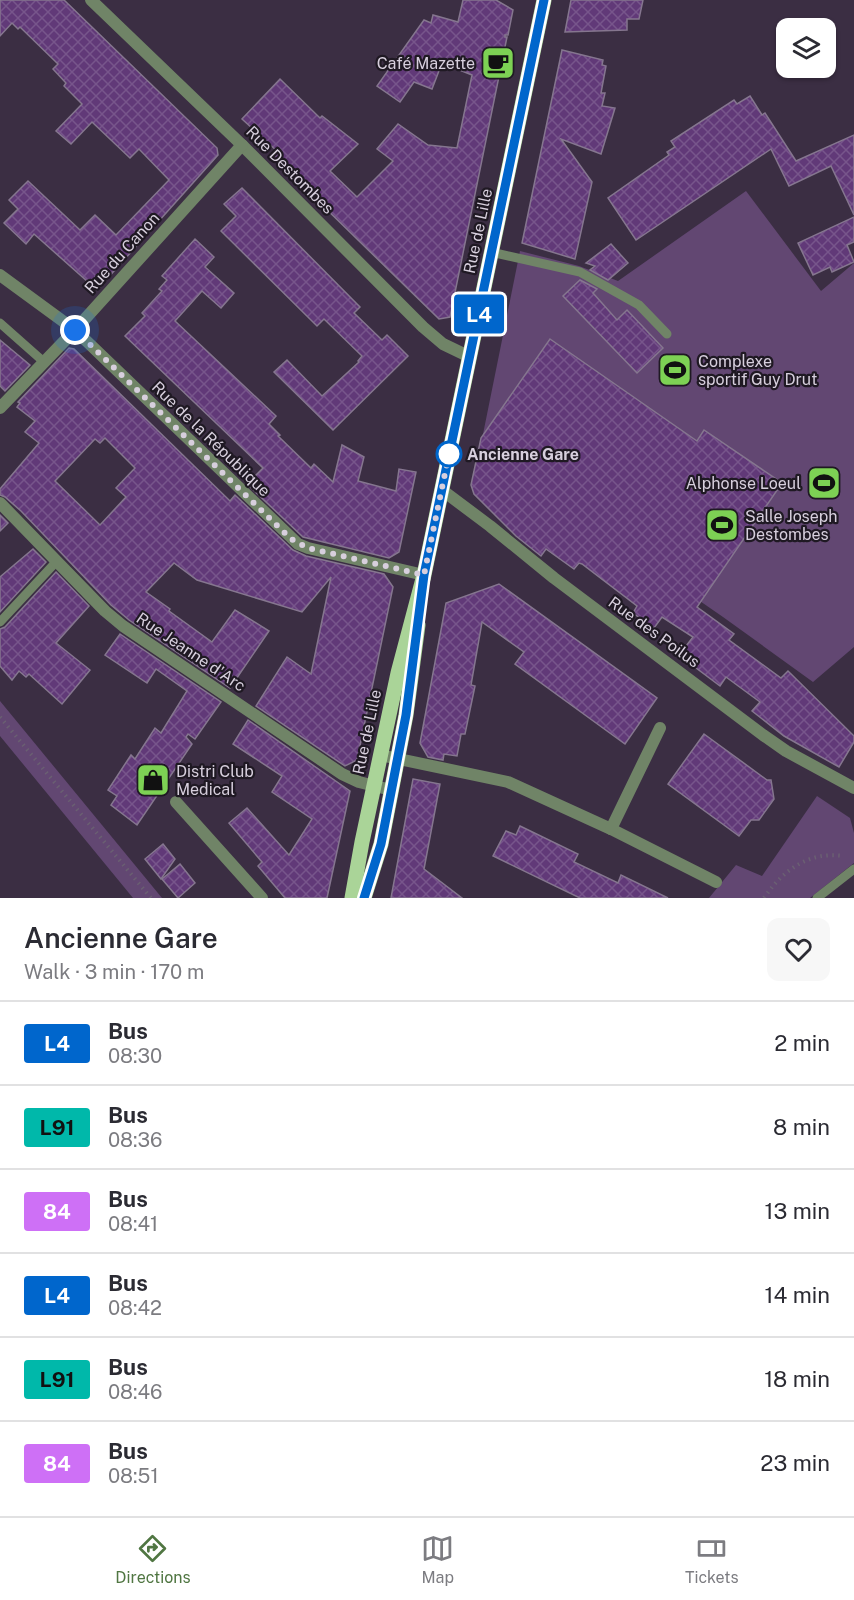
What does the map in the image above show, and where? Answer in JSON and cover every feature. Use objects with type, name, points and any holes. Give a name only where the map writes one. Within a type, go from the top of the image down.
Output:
[{"type":"main road","name":"Rue de Lille","points":[[352,898],[404,647],[424,575],[544,0]]},
{"type":"main road","name":"Rue de Lille","points":[[364,898],[381,844],[397,759],[412,671],[424,575]]},
{"type":"street","name":"Rue Destombes","points":[[91,0],[242,145],[423,327],[453,350],[470,357]]},
{"type":"street","name":"Rue du Canon","points":[[1,404],[75,330],[242,145]]},
{"type":"street","name":"Rue de la République","points":[[0,275],[75,330],[298,544],[424,575]]},
{"type":"street","name":"Rue des Poilus","points":[[442,490],[554,578],[786,751],[854,788]]},
{"type":"street","name":"Rue Jeanne d'Arc","points":[[0,503],[105,611],[123,626],[342,774],[391,790]]},
{"type":"street","points":[[611,830],[660,728]]},
{"type":"street","points":[[380,755],[508,782],[716,882]]},
{"type":"street","points":[[176,802],[262,898]]},
{"type":"lane","points":[[491,252],[580,272],[639,305],[667,334]]},
{"type":"lane","points":[[0,323],[44,362]]},
{"type":"lane","points":[[0,622],[57,562]]},
{"type":"lane","points":[[817,898],[854,869]]},
{"type":"path","points":[[0,717],[151,898]]},
{"type":"path","points":[[764,898],[775,882],[809,858],[832,855],[854,858]]},
{"type":"shaded area","name":"Complexe sportif Guy Drut","points":[[746,191],[821,291],[854,263],[854,647],[813,682],[480,449],[520,251],[579,266],[618,281]]},
{"type":"shaded area","points":[[0,701],[162,898],[133,898],[0,736]]},
{"type":"shaded area","points":[[817,796],[850,818],[854,833],[854,863],[810,898],[709,898],[736,865],[762,876]]},
{"type":"building","points":[[0,0],[64,0],[217,148],[218,155],[97,290],[34,234],[26,244],[4,223],[18,209],[9,200],[28,181],[80,230],[95,215],[116,235],[169,180],[139,149],[130,158],[92,122],[71,144],[56,131],[82,104],[64,86],[66,83],[53,69],[58,64],[20,27],[18,29],[12,23],[0,36]]},
{"type":"building","points":[[463,0],[496,0],[513,10],[508,35],[505,35],[507,37],[450,317],[439,319],[273,157],[278,152],[242,119],[280,79],[320,118],[322,116],[358,144],[330,171],[357,197],[393,161],[377,149],[398,124],[428,145],[457,148],[472,75],[442,63],[432,89],[414,82],[400,102],[377,86],[424,20],[431,23],[433,15],[458,22]]},
{"type":"building","points":[[571,0],[643,0],[639,19],[627,19],[627,30],[565,32]]},
{"type":"building","points":[[562,50],[603,60],[602,65],[606,66],[601,93],[605,93],[602,106],[615,108],[601,154],[561,139],[592,182],[575,259],[522,243]]},
{"type":"building","points":[[750,96],[762,115],[765,113],[796,161],[854,135],[854,215],[831,166],[789,186],[771,149],[636,240],[608,198],[669,155],[667,152],[675,147],[671,141],[734,100],[737,104]]},
{"type":"building","points":[[242,188],[360,307],[354,313],[382,340],[387,335],[408,356],[333,430],[274,372],[287,360],[322,396],[359,362],[362,356],[324,319],[317,326],[221,231],[236,216],[224,204]]},
{"type":"building","points":[[854,217],[854,242],[847,245],[854,262],[832,272],[830,267],[813,275],[798,243]]},
{"type":"building","points":[[195,239],[214,257],[205,267],[234,293],[221,308],[202,291],[175,321],[276,416],[269,424],[280,435],[278,436],[311,468],[314,464],[333,482],[342,445],[364,457],[358,481],[396,491],[399,469],[416,472],[399,552],[389,558],[303,537],[247,484],[263,468],[125,336],[145,316],[142,313],[162,291],[159,289],[167,280],[162,276]]},
{"type":"building","points":[[611,244],[628,263],[608,280],[590,270],[595,266],[586,263]]},
{"type":"building","points":[[580,280],[597,289],[593,293],[617,320],[627,310],[663,348],[637,373],[563,296]]},
{"type":"building","points":[[550,339],[697,441],[704,430],[782,483],[697,607],[734,634],[729,640],[781,678],[788,671],[854,736],[854,742],[839,767],[784,736],[752,711],[760,702],[726,677],[720,686],[679,655],[693,637],[662,617],[654,628],[633,613],[637,606],[582,564],[579,563],[574,569],[546,549],[541,556],[516,536],[474,494],[471,485],[481,438]]},
{"type":"building","points":[[0,340],[30,365],[5,391],[0,386]]},
{"type":"building","points":[[69,348],[74,349],[230,501],[235,495],[293,550],[306,556],[384,574],[393,587],[357,760],[345,766],[256,706],[287,657],[311,674],[331,577],[302,612],[197,580],[174,563],[146,592],[212,642],[235,610],[269,631],[230,688],[129,620],[111,605],[21,511],[0,495],[0,489],[39,443],[25,432],[35,421],[17,407],[20,403],[18,402]],"holes":[[[105,438],[135,468],[116,488],[126,497],[100,525],[55,481],[95,439],[100,443]]]},
{"type":"building","points":[[0,515],[8,523],[0,531]]},
{"type":"building","points":[[33,549],[46,562],[0,612],[0,577]]},
{"type":"building","points":[[56,572],[89,606],[56,643],[90,670],[62,704],[29,674],[26,677],[19,671],[12,680],[0,666],[0,629],[5,627]]},
{"type":"building","points":[[499,584],[657,698],[625,744],[515,664],[524,652],[482,622],[471,685],[475,686],[465,734],[461,734],[457,756],[444,754],[443,760],[428,757],[420,743],[446,603]]},
{"type":"building","points":[[120,634],[221,702],[195,739],[188,734],[186,737],[192,744],[137,825],[111,805],[117,796],[108,790],[131,755],[135,759],[155,728],[161,733],[187,691],[156,669],[147,683],[105,655]]},
{"type":"building","points":[[248,720],[350,791],[327,898],[285,898],[258,866],[262,862],[229,823],[247,808],[289,855],[312,819],[272,792],[282,776],[233,744]]},
{"type":"building","points":[[704,734],[767,780],[771,780],[774,799],[759,820],[751,820],[739,836],[668,784]]},
{"type":"building","points":[[413,779],[440,784],[424,869],[462,898],[391,898]]},
{"type":"building","points":[[520,826],[578,854],[574,862],[618,883],[621,875],[668,898],[580,898],[493,856],[506,831],[516,835]]},
{"type":"building","points":[[163,844],[175,859],[161,879],[145,859]]},
{"type":"building","points":[[180,864],[195,883],[178,898],[162,879]]},
{"type":"bus line","name":"L4","points":[[364,898],[381,844],[406,715],[424,575],[544,0]]},
{"type":"place","name":"Café Mazette","points":[[498,63]]},
{"type":"place","name":"Complexe sportif Guy Drut","points":[[675,370]]},
{"type":"place","name":"Ancienne Gare","points":[[449,454]]},
{"type":"place","name":"Alphonse Loeul","points":[[824,483]]},
{"type":"place","name":"Salle Joseph Destombes","points":[[722,525]]},
{"type":"place","name":"Distri Club Medical","points":[[153,780]]},
{"type":"route","points":[[75,330],[291,539],[308,548],[424,575],[449,454]]}]
